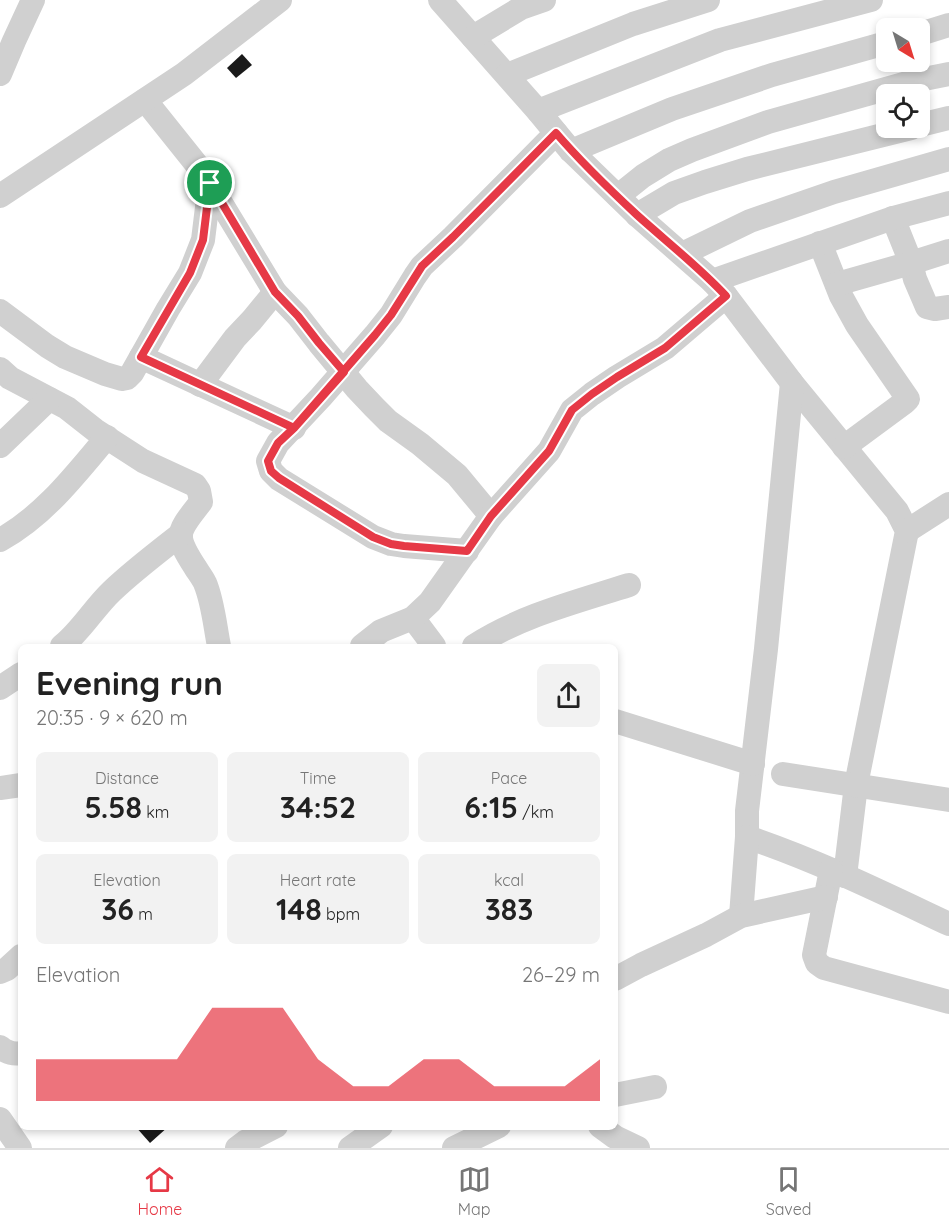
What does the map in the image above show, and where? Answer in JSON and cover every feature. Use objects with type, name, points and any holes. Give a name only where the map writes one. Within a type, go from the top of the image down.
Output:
[{"type":"street","points":[[0,74],[33,0]]},
{"type":"street","points":[[0,196],[184,74],[280,0]]},
{"type":"street","points":[[440,0],[563,142],[637,215],[719,288],[897,511],[908,531],[838,873],[826,897],[814,955],[824,968],[949,1002]]},
{"type":"street","points":[[473,37],[521,8],[544,0]]},
{"type":"street","points":[[507,75],[633,24],[708,0]]},
{"type":"street","points":[[538,111],[720,40],[871,0]]},
{"type":"street","points":[[930,31],[949,25]]},
{"type":"street","points":[[467,551],[404,546],[373,537],[279,478],[271,471],[268,461],[278,443],[344,372],[391,315],[422,266],[563,142],[672,110],[772,75],[876,46]]},
{"type":"street","points":[[618,196],[643,176],[669,160],[768,122],[914,81],[949,74]]},
{"type":"street","points":[[145,100],[210,183],[275,292],[298,316],[357,389],[388,421],[457,475],[491,516]]},
{"type":"street","points":[[930,123],[949,118]]},
{"type":"street","points":[[637,215],[674,193],[716,179],[876,137]]},
{"type":"street","points":[[682,254],[750,221],[834,192],[949,159]]},
{"type":"street","points":[[2,315],[65,357],[122,380],[128,378],[190,273],[203,240],[210,183]]},
{"type":"street","points":[[365,644],[381,631],[413,618],[430,602],[491,516],[549,451],[572,410],[617,377],[665,348],[719,288],[820,243],[893,218],[949,203]]},
{"type":"street","points":[[893,218],[927,307],[935,309],[949,307]]},
{"type":"street","points":[[820,243],[841,296],[857,325],[908,399],[844,447]]},
{"type":"street","points":[[837,284],[949,250]]},
{"type":"street","points":[[200,385],[235,338],[275,292]]},
{"type":"street","points":[[141,357],[294,428]]},
{"type":"street","points":[[0,369],[10,378],[67,408],[143,461],[195,485],[201,502],[185,524],[180,541],[205,582],[219,644]]},
{"type":"street","points":[[741,916],[747,812],[792,382]]},
{"type":"street","points":[[0,446],[49,399]]},
{"type":"street","points":[[0,540],[38,515],[107,437]]},
{"type":"street","points":[[908,531],[949,504]]},
{"type":"street","points":[[64,644],[112,591],[181,534]]},
{"type":"street","points":[[477,644],[518,622],[629,585]]},
{"type":"street","points":[[413,618],[433,644]]},
{"type":"street","points":[[618,722],[753,764]]},
{"type":"street","points":[[783,774],[949,800]]},
{"type":"street","points":[[747,837],[770,844],[838,873],[949,924]]},
{"type":"street","points":[[618,977],[641,964],[706,936],[741,916],[826,897]]},
{"type":"street","points":[[0,972],[18,959]]},
{"type":"street","points":[[0,1047],[7,1053],[18,1053]]},
{"type":"street","points":[[618,1094],[655,1087]]},
{"type":"street","points":[[0,1119],[20,1148]]},
{"type":"street","points":[[237,1148],[269,1130]]},
{"type":"street","points":[[350,1148],[375,1130]]},
{"type":"street","points":[[605,1130],[638,1148]]},
{"type":"street","points":[[454,1148],[493,1136]]},
{"type":"building","points":[[242,54],[252,65],[236,78],[227,68]]},
{"type":"building","points":[[139,1130],[165,1130],[150,1143]]},
{"type":"route","points":[[210,183],[203,240],[190,273],[141,357],[294,428],[321,397],[357,356],[391,315],[422,266],[556,133],[571,151],[637,215],[726,296],[665,348],[617,377],[572,410],[549,451],[491,516],[467,551],[391,544],[373,537],[271,471],[268,461],[278,443],[294,428],[344,372],[319,343],[298,316],[275,292],[210,183]]}]
